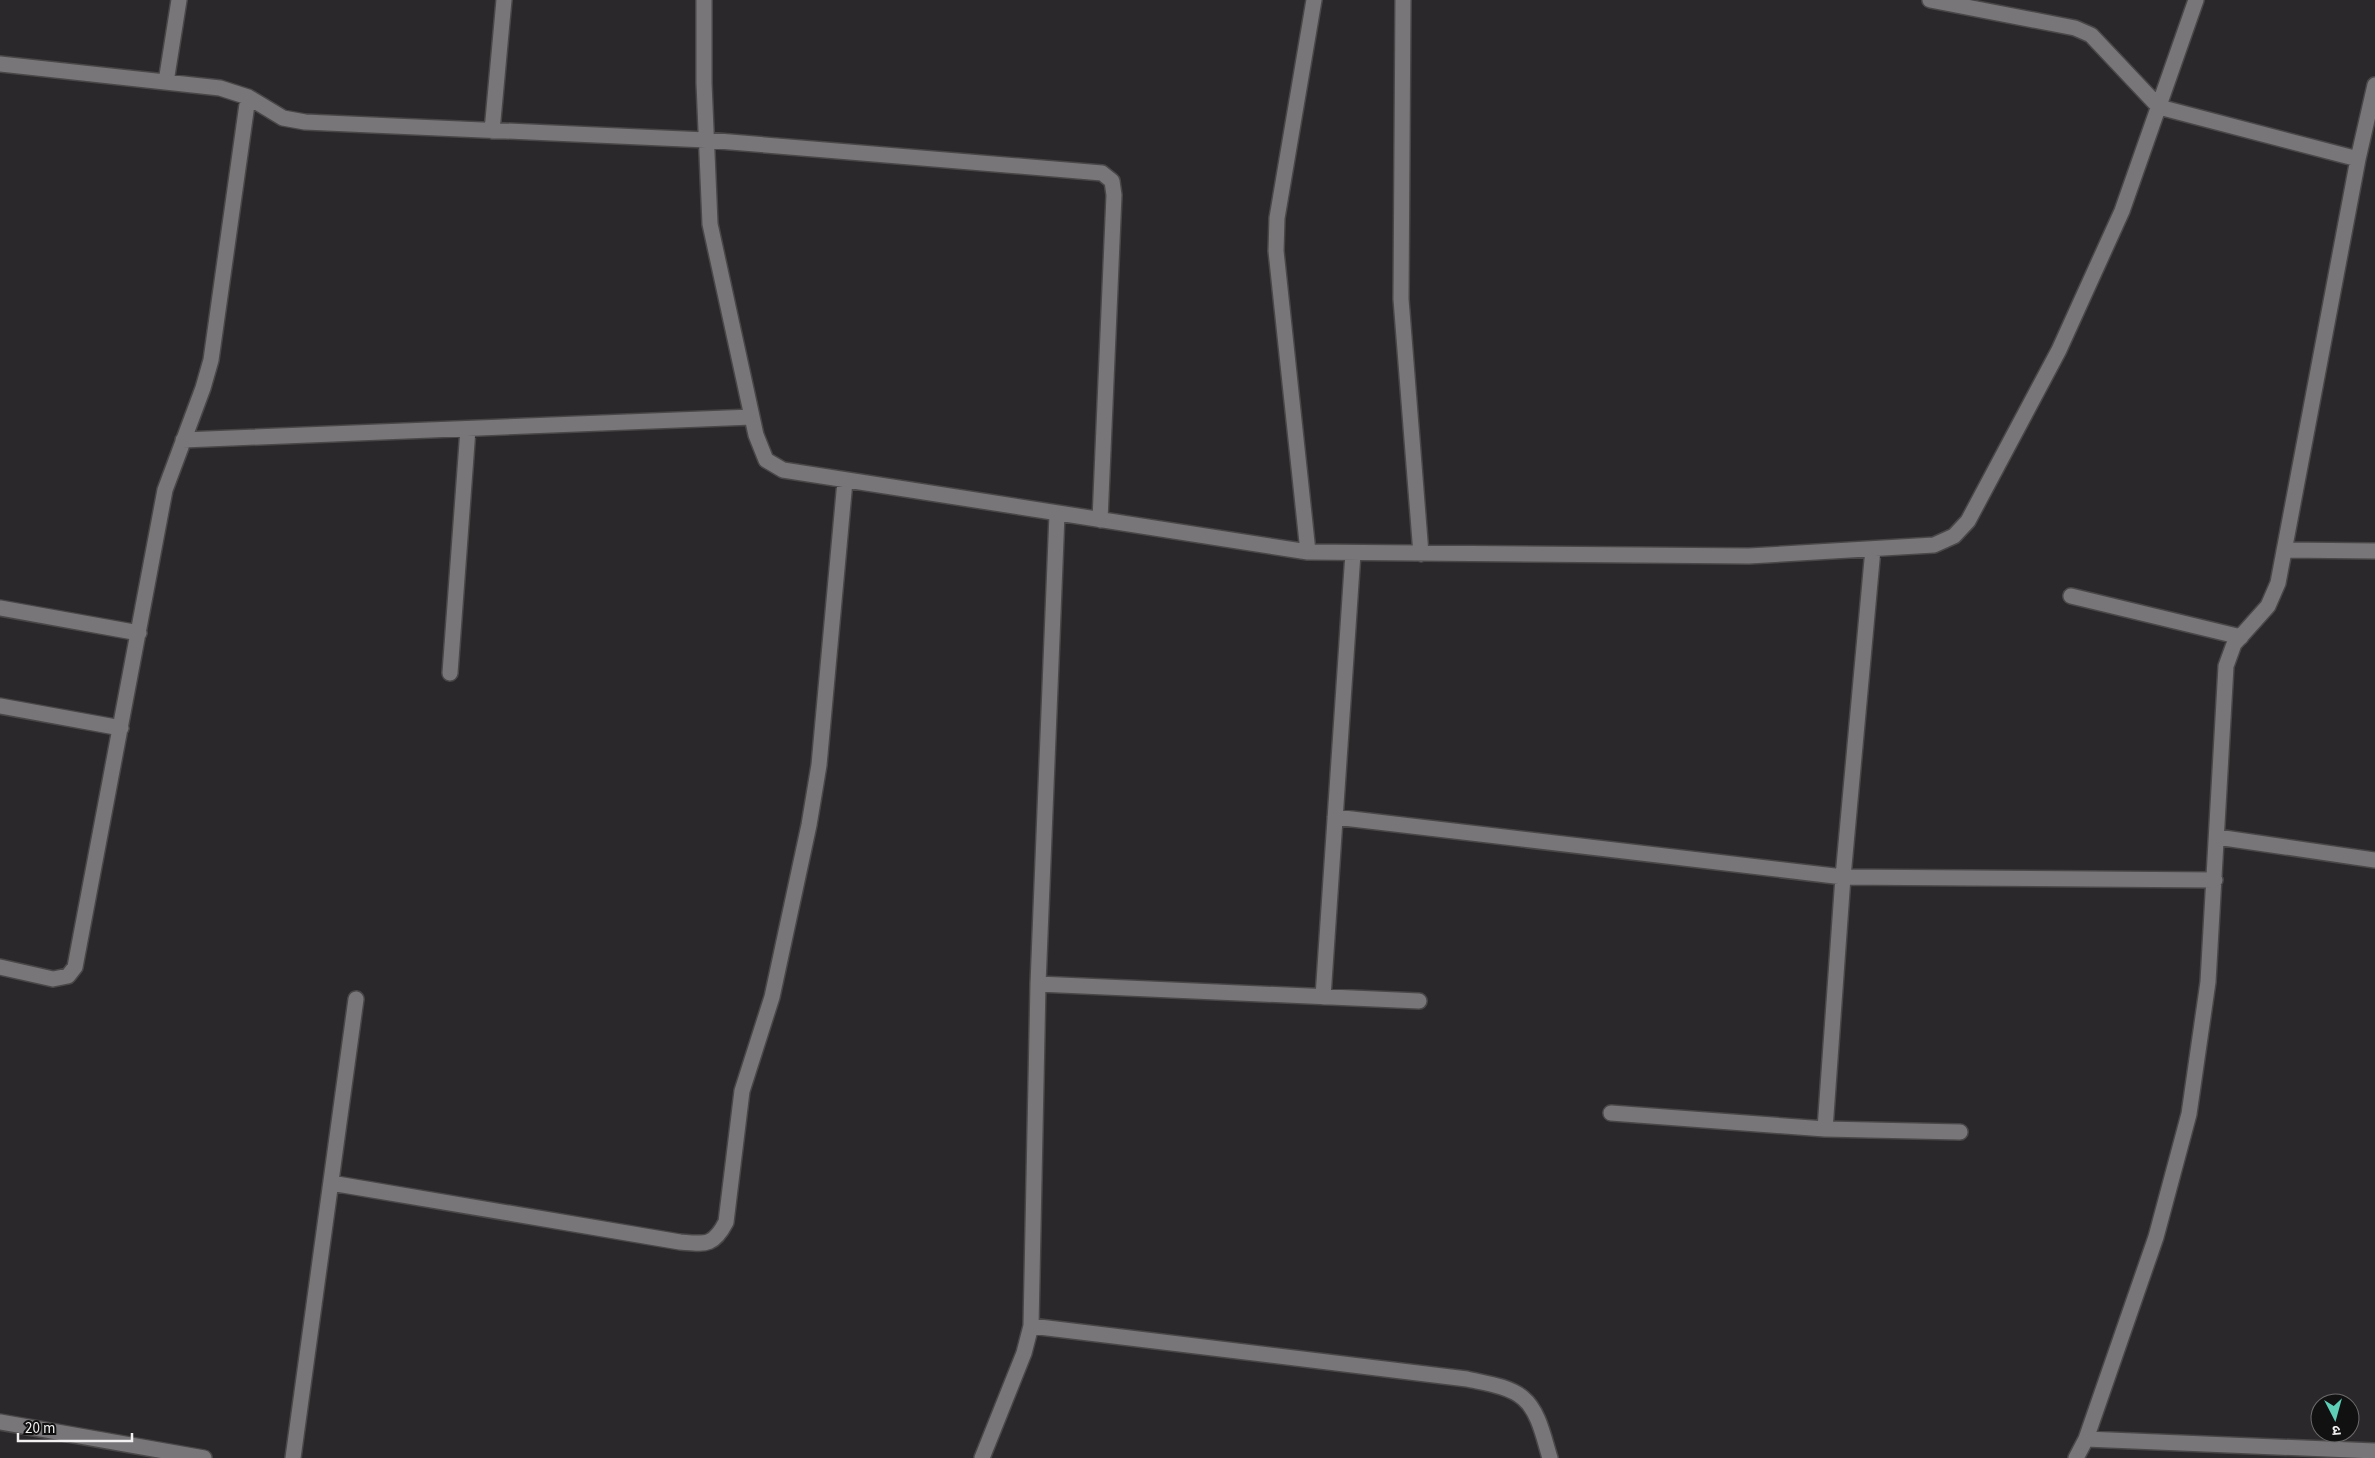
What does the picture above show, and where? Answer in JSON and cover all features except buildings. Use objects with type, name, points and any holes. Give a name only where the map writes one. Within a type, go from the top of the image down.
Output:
[{"type":"street","points":[[166,82],[179,0]]},
{"type":"street","points":[[492,130],[504,0]]},
{"type":"street","points":[[704,0],[706,140],[710,224],[756,435],[766,460],[783,470],[1308,552],[1749,556],[1934,545],[1954,536],[1968,521],[2063,341],[2122,211],[2196,0]]},
{"type":"street","points":[[1308,552],[1276,252],[1277,218],[1314,0]]},
{"type":"street","points":[[1403,0],[1401,298],[1422,554]]},
{"type":"street","points":[[1930,0],[2075,28],[2091,35],[2159,107],[2358,159]]},
{"type":"street","points":[[0,64],[220,88],[248,97],[284,118],[306,122],[706,140],[1102,173],[1112,181],[1114,195],[1100,520]]},
{"type":"street","points":[[2076,1458],[2086,1439],[2156,1237],[2189,1114],[2208,982],[2226,666],[2234,644],[2268,606],[2278,583],[2358,159],[2375,85]]},
{"type":"street","points":[[0,967],[53,979],[68,976],[74,967],[165,490],[204,388],[211,360],[248,97]]},
{"type":"street","points":[[183,440],[752,418]]},
{"type":"street","points":[[450,674],[468,429]]},
{"type":"street","points":[[331,1183],[680,1242],[704,1244],[718,1237],[726,1222],[742,1091],[772,997],[820,765],[845,481]]},
{"type":"street","points":[[982,1458],[1024,1352],[1031,1326],[1038,984],[1057,514]]},
{"type":"street","points":[[1825,1129],[1843,878],[1873,549]]},
{"type":"street","points":[[2284,550],[2375,551]]},
{"type":"street","points":[[1323,997],[1353,553]]},
{"type":"street","points":[[2071,596],[2241,637]]},
{"type":"street","points":[[0,608],[139,633]]},
{"type":"street","points":[[0,706],[121,728]]},
{"type":"street","points":[[1335,817],[1843,878],[2215,880]]},
{"type":"street","points":[[2217,837],[2375,860]]},
{"type":"street","points":[[1038,984],[1419,1001]]},
{"type":"street","points":[[293,1458],[356,1000]]},
{"type":"street","points":[[1611,1114],[1825,1129],[1960,1132]]},
{"type":"street","points":[[1031,1326],[1467,1379],[1490,1384],[1523,1398],[1536,1415],[1550,1458]]},
{"type":"street","points":[[0,1422],[204,1458]]},
{"type":"street","points":[[2086,1439],[2375,1451]]}]
